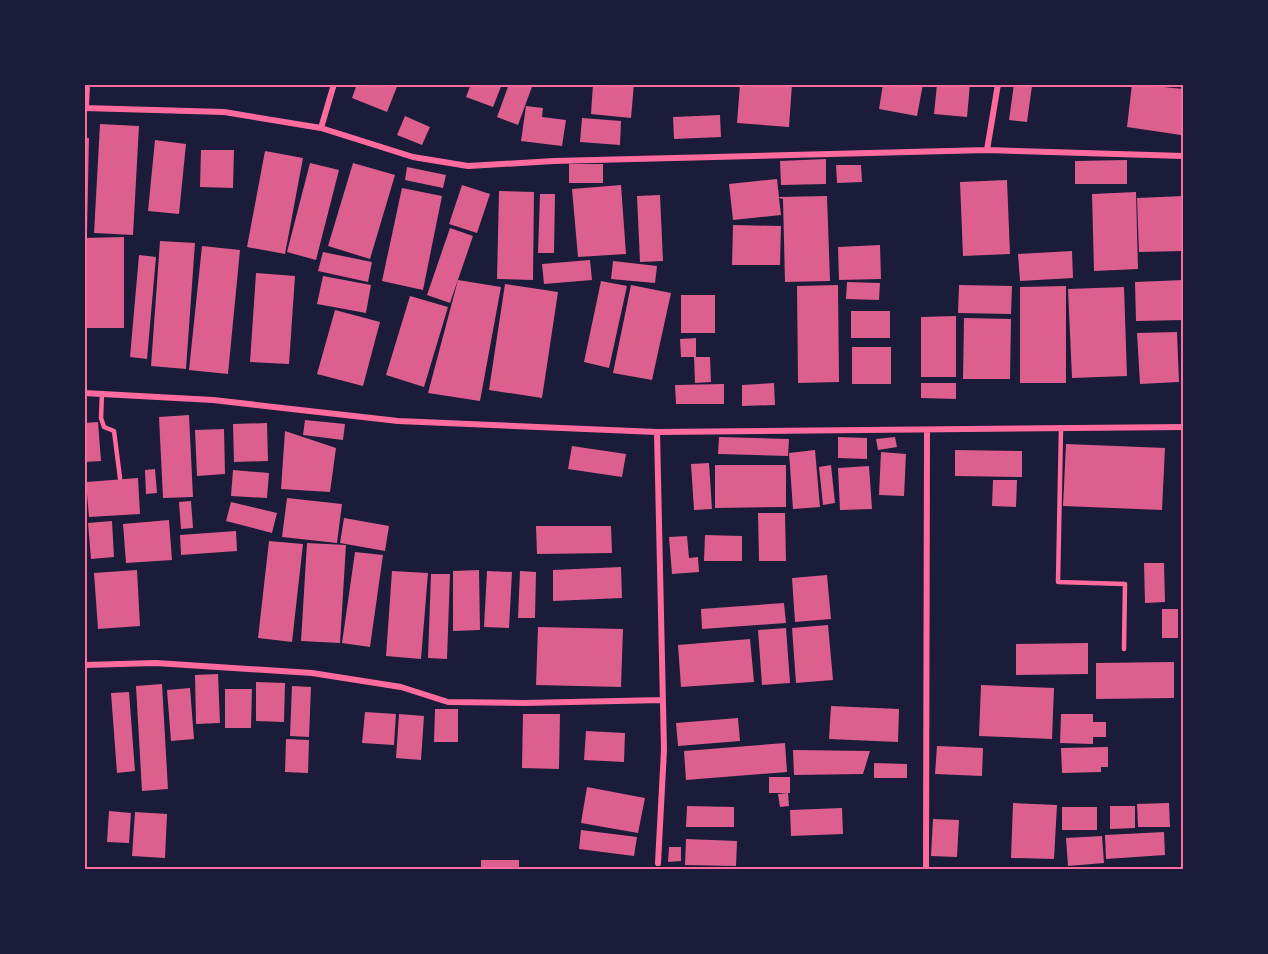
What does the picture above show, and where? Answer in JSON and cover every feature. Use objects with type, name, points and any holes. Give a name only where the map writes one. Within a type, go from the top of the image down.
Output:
[{"type":"street","points":[[87,84],[85,107],[224,112],[321,128],[413,157],[468,166],[554,161],[987,150],[1184,156]]},
{"type":"street","points":[[321,128],[334,84]]},
{"type":"street","points":[[987,150],[998,84]]},
{"type":"street","points":[[84,393],[213,400],[398,421],[657,432],[1184,427]]},
{"type":"street","points":[[926,870],[927,430]]},
{"type":"street","points":[[657,432],[664,750],[658,863]]},
{"type":"street","points":[[84,665],[156,663],[312,673],[401,687],[448,702],[524,703],[663,699]]},
{"type":"lane","points":[[102,393],[101,418],[104,427],[114,431],[120,478]]},
{"type":"lane","points":[[1061,429],[1058,582],[1125,584],[1124,649]]},
{"type":"building","points":[[357,84],[398,84],[387,112],[352,98]]},
{"type":"building","points":[[471,84],[502,84],[493,107],[466,97]]},
{"type":"building","points":[[509,84],[533,84],[518,125],[497,117]]},
{"type":"building","points":[[593,84],[634,84],[631,118],[591,114]]},
{"type":"building","points":[[740,84],[792,84],[789,127],[737,123]]},
{"type":"building","points":[[883,84],[923,84],[917,116],[879,109]]},
{"type":"building","points":[[937,84],[970,84],[967,117],[934,114]]},
{"type":"building","points":[[1014,84],[1032,86],[1027,122],[1009,120]]},
{"type":"building","points":[[1132,84],[1184,89],[1181,135],[1127,127]]},
{"type":"building","points":[[526,106],[543,108],[542,117],[566,120],[562,146],[521,141]]},
{"type":"building","points":[[720,115],[721,137],[674,139],[673,117]]},
{"type":"building","points":[[405,116],[430,127],[422,145],[397,135]]},
{"type":"building","points":[[582,118],[621,121],[620,145],[580,142]]},
{"type":"building","points":[[100,124],[139,126],[133,235],[94,233]]},
{"type":"building","points":[[84,138],[89,138],[87,232],[84,232]]},
{"type":"building","points":[[155,140],[186,144],[179,214],[148,211]]},
{"type":"building","points":[[201,150],[234,150],[233,188],[200,187]]},
{"type":"building","points":[[265,151],[303,158],[285,254],[247,247]]},
{"type":"building","points":[[826,159],[826,184],[781,185],[780,161]]},
{"type":"building","points":[[1127,160],[1127,184],[1075,184],[1075,161]]},
{"type":"building","points":[[310,163],[339,170],[316,260],[287,252]]},
{"type":"building","points":[[353,163],[395,175],[370,259],[328,246]]},
{"type":"building","points":[[569,164],[603,164],[603,183],[569,183]]},
{"type":"building","points":[[836,165],[861,165],[862,182],[837,183]]},
{"type":"building","points":[[407,167],[446,175],[443,188],[405,180]]},
{"type":"building","points":[[777,179],[779,197],[827,196],[830,281],[785,282],[783,199],[779,198],[781,215],[733,220],[729,184]]},
{"type":"building","points":[[1007,180],[1010,254],[963,256],[960,182]]},
{"type":"building","points":[[462,185],[490,194],[477,233],[449,224]]},
{"type":"building","points":[[621,185],[626,254],[578,257],[572,189]]},
{"type":"building","points":[[402,188],[442,196],[423,290],[382,281]]},
{"type":"building","points":[[499,191],[534,192],[533,280],[497,279]]},
{"type":"building","points":[[1136,192],[1138,269],[1094,271],[1092,194]]},
{"type":"building","points":[[540,194],[555,194],[554,253],[538,253]]},
{"type":"building","points":[[660,195],[663,261],[640,262],[637,196]]},
{"type":"building","points":[[1184,196],[1184,251],[1139,252],[1137,198]]},
{"type":"building","points":[[733,225],[781,226],[780,265],[732,265]]},
{"type":"building","points":[[450,228],[473,236],[450,303],[427,295]]},
{"type":"building","points":[[124,237],[124,328],[84,328],[84,238]]},
{"type":"building","points":[[160,241],[195,243],[186,369],[151,366]]},
{"type":"building","points":[[880,245],[881,279],[839,280],[838,247]]},
{"type":"building","points":[[202,246],[240,250],[228,374],[189,370]]},
{"type":"building","points":[[1072,251],[1073,278],[1020,281],[1018,254]]},
{"type":"building","points":[[323,252],[372,262],[368,282],[318,271]]},
{"type":"building","points":[[139,255],[156,257],[147,359],[130,357]]},
{"type":"building","points":[[590,260],[592,280],[544,284],[542,264]]},
{"type":"building","points":[[613,261],[657,266],[655,283],[611,279]]},
{"type":"building","points":[[256,273],[295,276],[289,364],[250,362]]},
{"type":"building","points":[[323,276],[371,285],[366,313],[317,304]]},
{"type":"building","points":[[458,280],[501,287],[480,401],[428,393]]},
{"type":"building","points":[[1184,280],[1184,320],[1136,321],[1135,282]]},
{"type":"building","points":[[601,281],[627,286],[609,368],[584,362]]},
{"type":"building","points":[[847,282],[880,283],[879,300],[846,299]]},
{"type":"building","points":[[505,284],[558,292],[542,398],[489,390]]},
{"type":"building","points":[[631,285],[671,293],[652,380],[613,373]]},
{"type":"building","points":[[838,285],[839,382],[798,383],[797,286]]},
{"type":"building","points":[[959,285],[1012,286],[1011,314],[958,313]]},
{"type":"building","points":[[1066,286],[1066,383],[1020,383],[1020,287]]},
{"type":"building","points":[[1124,287],[1127,376],[1072,378],[1068,289]]},
{"type":"building","points":[[681,295],[715,295],[715,333],[681,333]]},
{"type":"building","points":[[410,296],[448,307],[424,387],[386,375]]},
{"type":"building","points":[[335,310],[380,322],[363,386],[317,374]]},
{"type":"building","points":[[851,311],[890,311],[890,338],[851,338]]},
{"type":"building","points":[[956,316],[956,377],[921,377],[921,317]]},
{"type":"building","points":[[964,318],[1011,319],[1010,379],[963,379]]},
{"type":"building","points":[[1177,332],[1179,382],[1140,384],[1137,333]]},
{"type":"building","points":[[696,338],[696,357],[681,357],[680,339]]},
{"type":"building","points":[[852,347],[891,347],[891,384],[852,384]]},
{"type":"building","points":[[694,357],[710,357],[711,382],[695,383]]},
{"type":"building","points":[[774,383],[775,405],[742,406],[742,385]]},
{"type":"building","points":[[921,383],[956,383],[956,399],[921,398]]},
{"type":"building","points":[[724,384],[724,404],[676,404],[675,385]]},
{"type":"building","points":[[189,415],[193,497],[163,498],[159,417]]},
{"type":"building","points":[[305,420],[345,424],[343,440],[303,435]]},
{"type":"building","points":[[98,422],[101,461],[84,462],[84,423]]},
{"type":"building","points":[[267,423],[268,461],[234,462],[233,424]]},
{"type":"building","points":[[224,429],[225,474],[197,476],[195,430]]},
{"type":"building","points":[[285,431],[336,448],[330,492],[281,489]]},
{"type":"building","points":[[719,437],[789,439],[788,456],[718,454]]},
{"type":"building","points":[[838,437],[867,438],[867,459],[838,458]]},
{"type":"building","points":[[895,437],[897,447],[878,450],[876,439]]},
{"type":"building","points":[[1066,444],[1165,448],[1162,510],[1063,506]]},
{"type":"building","points":[[572,446],[626,454],[622,477],[568,469]]},
{"type":"building","points":[[815,450],[820,507],[793,509],[789,453]]},
{"type":"building","points":[[955,450],[1022,451],[1022,477],[955,476]]},
{"type":"building","points":[[881,452],[906,454],[904,496],[879,495]]},
{"type":"building","points":[[709,463],[712,509],[694,510],[691,464]]},
{"type":"building","points":[[715,465],[786,465],[786,507],[715,508]]},
{"type":"building","points":[[831,465],[835,503],[823,505],[819,467]]},
{"type":"building","points":[[869,466],[872,509],[840,510],[838,468]]},
{"type":"building","points":[[155,469],[157,493],[146,494],[145,470]]},
{"type":"building","points":[[233,470],[269,473],[267,498],[231,496]]},
{"type":"building","points":[[138,478],[140,514],[89,517],[86,482]]},
{"type":"building","points":[[993,480],[1017,480],[1016,507],[992,506]]},
{"type":"building","points":[[287,498],[342,504],[337,543],[282,537]]},
{"type":"building","points":[[191,501],[193,528],[181,529],[179,502]]},
{"type":"building","points":[[231,502],[277,513],[272,533],[226,521]]},
{"type":"building","points":[[758,513],[785,513],[786,561],[759,561]]},
{"type":"building","points":[[344,518],[389,526],[385,551],[340,543]]},
{"type":"building","points":[[169,520],[172,560],[126,563],[123,524]]},
{"type":"building","points":[[112,521],[114,557],[91,559],[88,523]]},
{"type":"building","points":[[536,526],[611,526],[612,553],[537,554]]},
{"type":"building","points":[[236,531],[237,551],[181,555],[180,535]]},
{"type":"building","points":[[705,535],[742,536],[742,561],[704,561]]},
{"type":"building","points":[[687,536],[689,558],[698,557],[699,572],[672,574],[669,537]]},
{"type":"building","points":[[269,541],[303,544],[292,642],[258,638]]},
{"type":"building","points":[[307,543],[346,545],[340,643],[301,641]]},
{"type":"building","points":[[355,552],[383,555],[370,647],[342,643]]},
{"type":"building","points":[[1144,563],[1164,563],[1165,602],[1145,603]]},
{"type":"building","points":[[621,567],[622,598],[553,601],[553,570]]},
{"type":"building","points":[[137,570],[140,626],[98,629],[94,573]]},
{"type":"building","points":[[479,570],[480,630],[453,631],[453,571]]},
{"type":"building","points":[[392,571],[428,573],[421,659],[386,656]]},
{"type":"building","points":[[487,571],[512,572],[509,628],[484,627]]},
{"type":"building","points":[[520,571],[536,572],[535,618],[518,618]]},
{"type":"building","points":[[431,574],[450,574],[447,659],[428,658]]},
{"type":"building","points":[[827,575],[831,619],[795,622],[792,578]]},
{"type":"building","points":[[784,603],[786,623],[702,629],[701,609]]},
{"type":"building","points":[[1162,609],[1178,609],[1178,638],[1162,638]]},
{"type":"building","points":[[828,625],[833,680],[796,683],[792,628]]},
{"type":"building","points":[[538,627],[623,629],[621,687],[536,685]]},
{"type":"building","points":[[786,628],[790,683],[762,685],[758,630]]},
{"type":"building","points":[[750,639],[754,682],[681,687],[678,645]]},
{"type":"building","points":[[1088,643],[1088,674],[1016,675],[1016,644]]},
{"type":"building","points":[[1174,662],[1174,698],[1096,699],[1096,663]]},
{"type":"building","points":[[218,674],[220,723],[196,724],[195,675]]},
{"type":"building","points":[[256,682],[285,683],[284,722],[256,721]]},
{"type":"building","points":[[162,684],[168,789],[142,791],[136,686]]},
{"type":"building","points":[[981,685],[1054,688],[1052,739],[979,736]]},
{"type":"building","points":[[292,686],[311,687],[309,737],[290,736]]},
{"type":"building","points":[[190,688],[194,739],[171,741],[167,690]]},
{"type":"building","points":[[225,689],[252,689],[251,728],[225,728]]},
{"type":"building","points":[[129,692],[135,771],[117,773],[111,693]]},
{"type":"building","points":[[831,706],[899,709],[898,742],[829,739]]},
{"type":"building","points":[[435,709],[458,709],[458,742],[434,742]]},
{"type":"building","points":[[365,712],[396,714],[394,745],[362,743]]},
{"type":"building","points":[[399,714],[424,716],[421,760],[396,758]]},
{"type":"building","points":[[523,714],[560,714],[559,769],[522,768]]},
{"type":"building","points":[[1061,714],[1093,714],[1093,722],[1106,722],[1106,737],[1093,737],[1093,744],[1060,743]]},
{"type":"building","points":[[738,718],[740,741],[678,746],[676,723]]},
{"type":"building","points":[[586,731],[625,733],[624,762],[584,760]]},
{"type":"building","points":[[286,739],[309,740],[308,773],[285,772]]},
{"type":"building","points":[[785,743],[787,772],[686,780],[684,751]]},
{"type":"building","points":[[937,746],[983,748],[982,776],[935,774]]},
{"type":"building","points":[[1108,747],[1108,767],[1101,767],[1101,772],[1062,773],[1061,748]]},
{"type":"building","points":[[793,750],[870,751],[863,774],[794,775]]},
{"type":"building","points":[[874,763],[907,764],[907,778],[874,778]]},
{"type":"building","points":[[769,777],[790,777],[790,793],[769,793]]},
{"type":"building","points":[[587,787],[645,798],[638,833],[581,823]]},
{"type":"building","points":[[788,793],[789,806],[780,807],[778,794]]},
{"type":"building","points":[[1013,803],[1057,805],[1054,859],[1011,858]]},
{"type":"building","points":[[1169,803],[1170,827],[1138,827],[1137,804]]},
{"type":"building","points":[[687,806],[734,807],[734,827],[686,827]]},
{"type":"building","points":[[1110,806],[1135,806],[1135,828],[1110,829]]},
{"type":"building","points":[[1062,807],[1097,807],[1097,830],[1062,830]]},
{"type":"building","points":[[842,808],[843,834],[791,836],[790,810]]},
{"type":"building","points":[[109,811],[131,813],[129,843],[107,842]]},
{"type":"building","points":[[135,812],[167,814],[165,858],[132,856]]},
{"type":"building","points":[[933,819],[959,820],[957,857],[931,856]]},
{"type":"building","points":[[581,830],[637,837],[634,856],[579,849]]},
{"type":"building","points":[[1164,832],[1165,855],[1106,859],[1105,835]]},
{"type":"building","points":[[1102,836],[1104,863],[1068,866],[1066,838]]},
{"type":"building","points":[[686,839],[737,841],[736,866],[685,865]]},
{"type":"building","points":[[669,847],[681,847],[681,861],[668,862]]},
{"type":"building","points":[[481,860],[519,860],[519,870],[481,870]]}]
